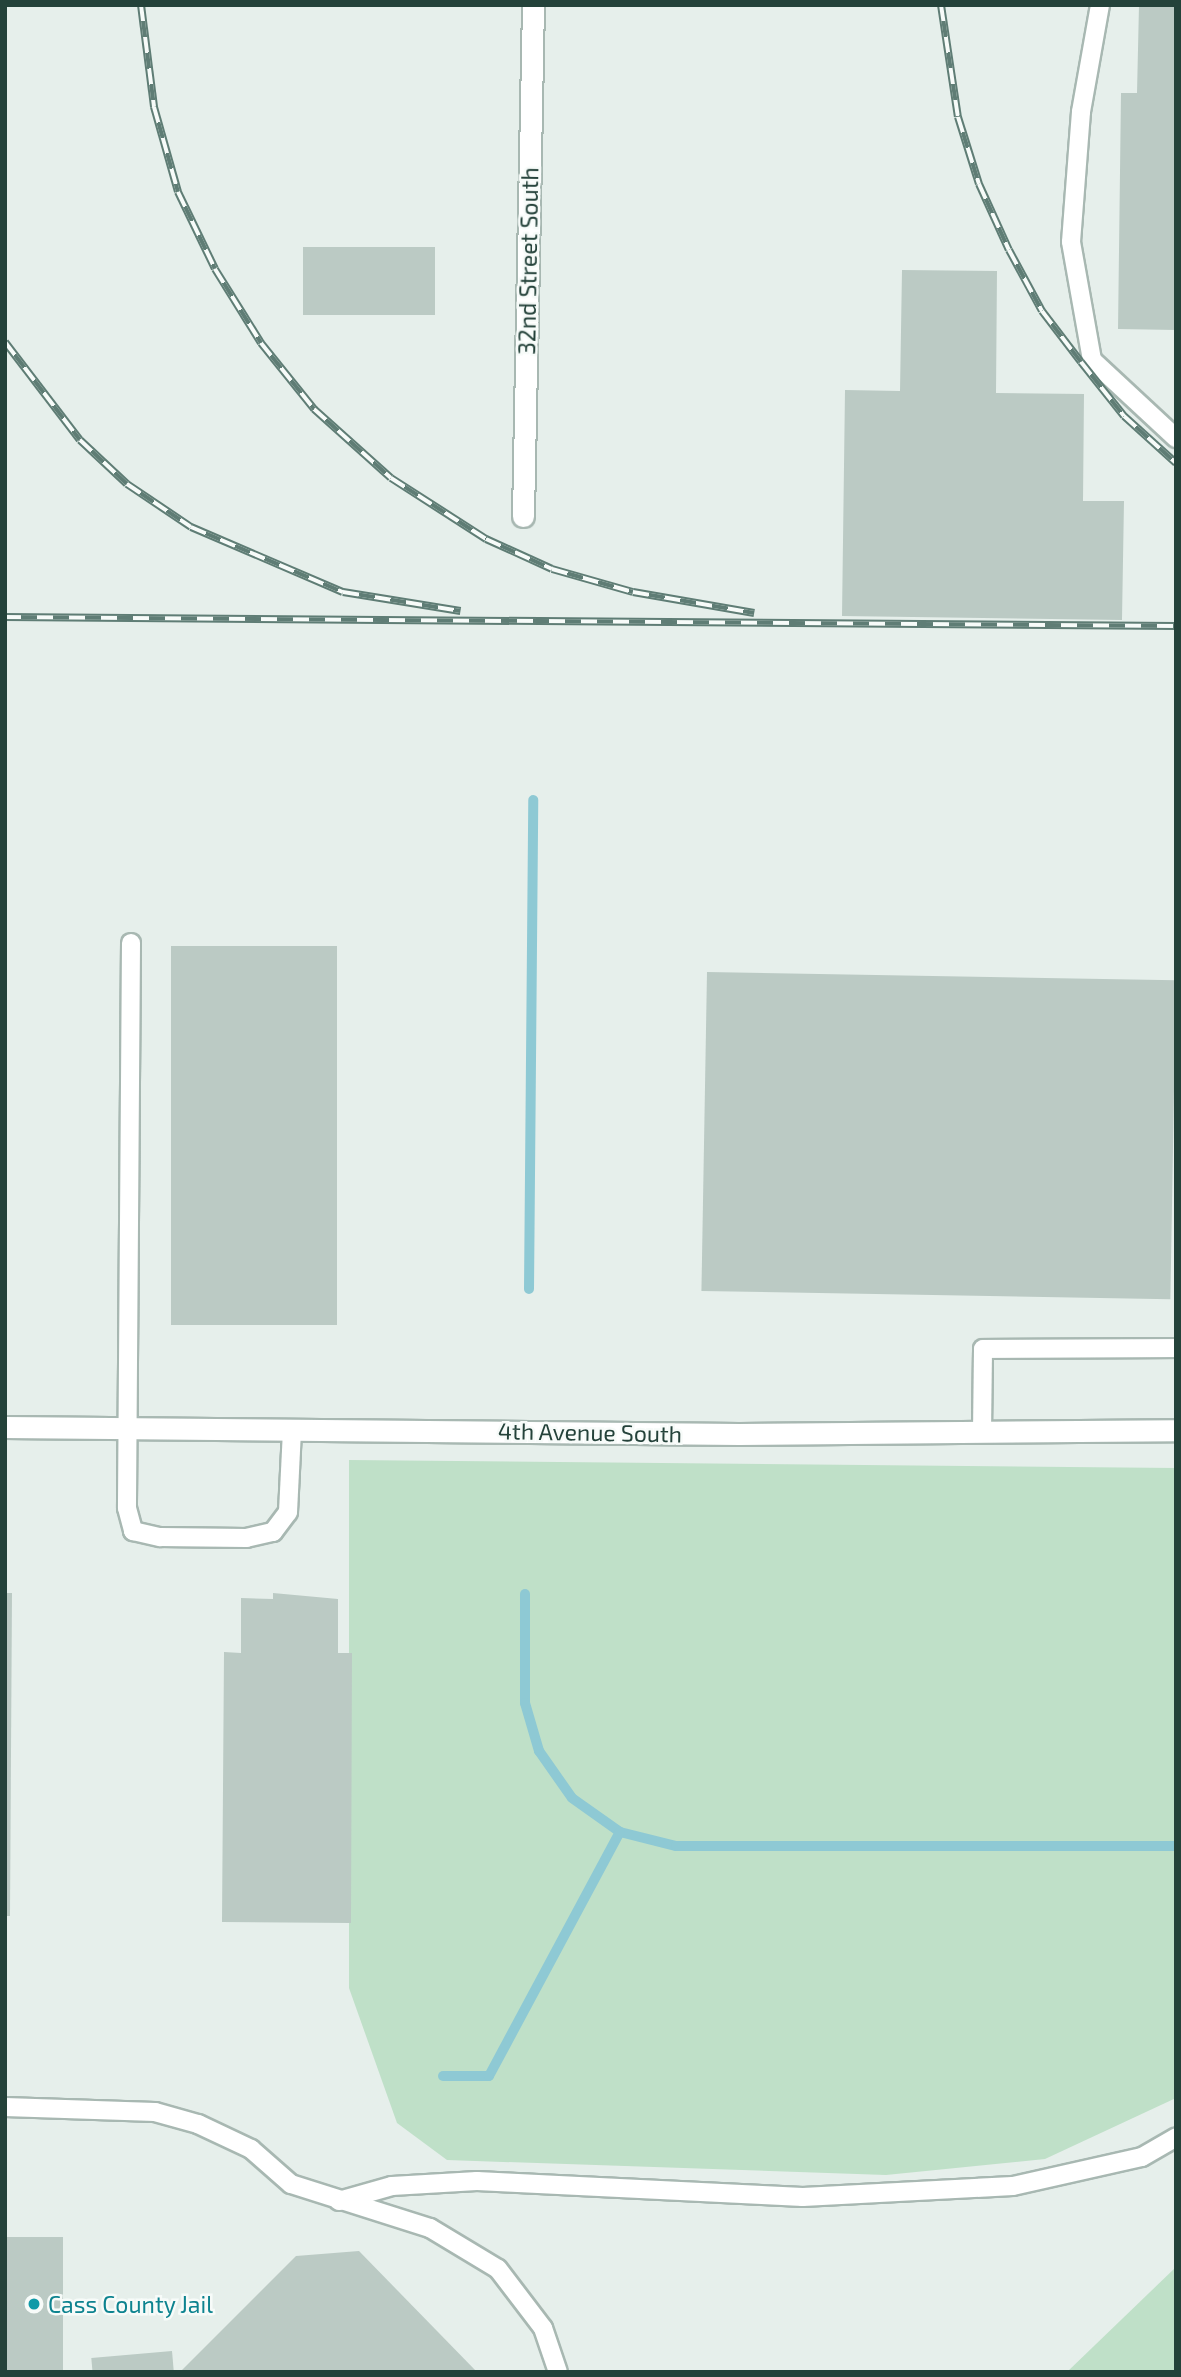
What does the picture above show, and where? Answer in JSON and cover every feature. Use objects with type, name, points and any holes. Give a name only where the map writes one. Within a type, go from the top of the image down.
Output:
[{"type":"street","name":"32nd Street South","points":[[523,516],[533,5]]},
{"type":"street","name":"4th Avenue South","points":[[5,1427],[982,1432],[1176,1430]]},
{"type":"lane","points":[[1100,5],[1081,112],[1071,242],[1092,360],[1176,438]]},
{"type":"lane","points":[[131,943],[127,1508],[133,1531],[172,1537],[247,1538],[273,1532],[288,1512],[292,1430]]},
{"type":"lane","points":[[982,1432],[983,1349],[1176,1348]]},
{"type":"lane","points":[[5,2108],[155,2112],[198,2123],[251,2149],[291,2184],[430,2228],[498,2269],[543,2328],[558,2372]]},
{"type":"lane","points":[[339,2201],[392,2186],[477,2182],[803,2197],[1013,2186],[1142,2157],[1176,2137]]},
{"type":"green space","points":[[349,1460],[1176,1468],[1176,2098],[1045,2159],[886,2175],[447,2160],[397,2123],[349,1988]]},
{"type":"green space","points":[[1176,2267],[1176,2372],[1067,2372]]},
{"type":"building","points":[[1139,5],[1176,5],[1176,330],[1118,329],[1121,93],[1137,93]]},
{"type":"building","points":[[303,247],[435,247],[435,315],[303,315]]},
{"type":"building","points":[[902,270],[997,271],[996,393],[1084,394],[1083,501],[1124,501],[1122,620],[842,616],[845,390],[900,391]]},
{"type":"building","points":[[171,946],[337,946],[337,1325],[171,1325]]},
{"type":"building","points":[[707,972],[1176,980],[1170,1299],[701,1291]]},
{"type":"building","points":[[5,1593],[12,1593],[10,1916],[5,1916]]},
{"type":"building","points":[[273,1593],[338,1599],[338,1653],[352,1653],[351,1923],[222,1922],[224,1652],[241,1653],[241,1598],[273,1599]]},
{"type":"building","name":"Cass County Jail","points":[[5,2237],[63,2237],[63,2372],[5,2372]]},
{"type":"building","points":[[359,2251],[477,2372],[180,2372],[296,2256]]},
{"type":"building","points":[[172,2351],[174,2372],[93,2372],[91,2358]]},
{"type":"waterway","points":[[529,1289],[533,800]]},
{"type":"waterway","points":[[525,1594],[525,1703],[539,1751],[572,1798],[620,1832],[676,1846],[1176,1846]]},
{"type":"waterway","points":[[443,2076],[489,2076],[620,1832]]},
{"type":"railway","points":[[141,5],[154,107],[178,192],[215,269],[261,343],[314,409],[391,478],[486,539],[552,569],[633,592],[754,613]]},
{"type":"railway","points":[[941,5],[958,117],[979,184],[1009,250],[1042,311],[1081,362],[1124,416],[1176,463]]},
{"type":"railway","points":[[5,342],[80,440],[127,484],[191,527],[343,592],[460,611]]},
{"type":"railway","points":[[5,617],[1176,626]]},
{"type":"place","name":"Cass County Jail","points":[[34,2304]]}]
